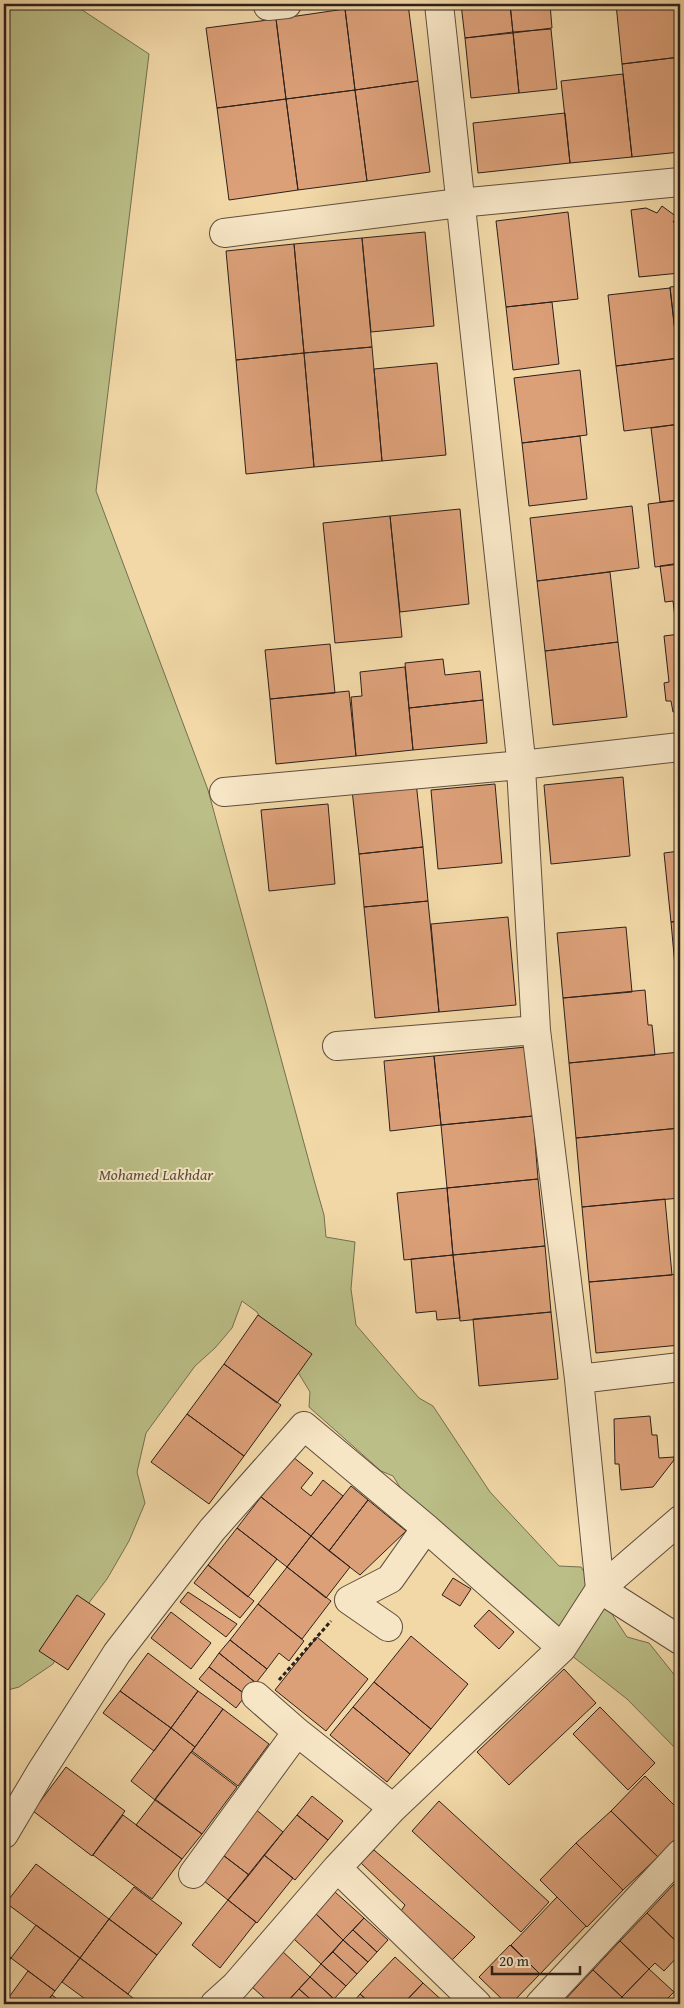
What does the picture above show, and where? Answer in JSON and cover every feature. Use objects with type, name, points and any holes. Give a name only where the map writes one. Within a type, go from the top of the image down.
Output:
[{"type":"street","points":[[439,4],[459,203],[520,750],[536,1030],[579,1379],[600,1589]]},
{"type":"street","points":[[224,233],[459,203],[680,182]]},
{"type":"street","points":[[224,792],[521,765],[680,747]]},
{"type":"street","points":[[337,1046],[536,1030]]},
{"type":"street","points":[[579,1379],[680,1367]]},
{"type":"street","points":[[4,1834],[42,1770],[117,1653],[212,1530],[304,1426],[426,1528],[562,1648]]},
{"type":"street","points":[[215,2004],[235,1986],[337,1868],[392,1808],[562,1648],[600,1589],[680,1520]]},
{"type":"street","points":[[388,1627],[349,1600],[390,1579],[426,1528]]},
{"type":"street","points":[[600,1589],[680,1640]]},
{"type":"street","points":[[258,1699],[392,1808]]},
{"type":"street","points":[[192,1874],[297,1732]]},
{"type":"street","points":[[540,2004],[680,1854]]},
{"type":"street","points":[[337,1868],[477,2004]]},
{"type":"path","points":[[258,1699],[349,1600]]},
{"type":"green space","name":"Mohamed Lakhdar","points":[[4,4],[73,4],[149,54],[96,491],[208,790],[324,1215],[326,1237],[355,1242],[351,1289],[356,1325],[419,1398],[433,1406],[490,1492],[559,1566],[581,1567],[627,1637],[649,1643],[680,1682],[680,1753],[627,1699],[562,1648],[503,1585],[488,1565],[436,1518],[403,1492],[393,1476],[381,1471],[309,1407],[310,1392],[290,1359],[268,1333],[257,1312],[242,1301],[232,1328],[215,1348],[195,1366],[146,1433],[137,1472],[145,1503],[129,1541],[107,1579],[82,1612],[53,1664],[19,1687],[4,1691]]},
{"type":"building","points":[[387,4],[408,4],[418,81],[355,90],[345,9]]},
{"type":"building","points":[[461,4],[510,4],[513,33],[465,38]]},
{"type":"building","points":[[510,4],[550,4],[552,28],[513,33]]},
{"type":"building","points":[[616,4],[680,4],[680,57],[622,64]]},
{"type":"building","points":[[345,9],[355,90],[286,99],[276,19]]},
{"type":"building","points":[[276,19],[286,99],[217,108],[206,28]]},
{"type":"building","points":[[551,29],[557,89],[519,93],[513,32]]},
{"type":"building","points":[[513,32],[519,93],[471,98],[465,38]]},
{"type":"building","points":[[680,57],[680,152],[632,157],[622,64]]},
{"type":"building","points":[[623,74],[632,157],[570,163],[561,81]]},
{"type":"building","points":[[418,81],[430,172],[367,181],[355,90]]},
{"type":"building","points":[[355,90],[367,181],[298,190],[286,99]]},
{"type":"building","points":[[286,99],[298,190],[229,200],[217,108]]},
{"type":"building","points":[[565,113],[570,163],[478,173],[473,123]]},
{"type":"building","points":[[662,206],[677,217],[673,222],[676,223],[680,218],[680,273],[639,277],[631,210],[646,208],[657,213]]},
{"type":"building","points":[[568,212],[578,299],[506,307],[496,221]]},
{"type":"building","points":[[425,232],[434,326],[371,332],[362,238]]},
{"type":"building","points":[[362,238],[372,347],[304,353],[294,244]]},
{"type":"building","points":[[294,244],[304,353],[236,360],[226,251]]},
{"type":"building","points":[[680,286],[680,358],[678,358],[670,287]]},
{"type":"building","points":[[670,288],[678,358],[616,366],[608,295]]},
{"type":"building","points":[[552,302],[559,364],[513,370],[506,307]]},
{"type":"building","points":[[372,347],[382,461],[314,467],[304,353]]},
{"type":"building","points":[[304,353],[314,467],[246,474],[236,360]]},
{"type":"building","points":[[680,358],[680,424],[624,431],[616,366]]},
{"type":"building","points":[[437,363],[446,455],[382,461],[374,369]]},
{"type":"building","points":[[580,370],[587,435],[522,443],[514,378]]},
{"type":"building","points":[[680,424],[680,500],[660,502],[651,428]]},
{"type":"building","points":[[580,436],[587,499],[529,506],[522,443]]},
{"type":"building","points":[[680,500],[680,564],[655,567],[648,504]]},
{"type":"building","points":[[632,506],[639,568],[537,581],[530,518]]},
{"type":"building","points":[[460,509],[469,604],[400,612],[390,516]]},
{"type":"building","points":[[390,516],[402,637],[335,643],[323,523]]},
{"type":"building","points":[[680,563],[680,634],[677,635],[673,601],[665,602],[660,566]]},
{"type":"building","points":[[610,572],[618,642],[545,651],[537,581]]},
{"type":"building","points":[[680,634],[680,711],[673,712],[671,701],[666,701],[664,683],[669,682],[664,636]]},
{"type":"building","points":[[618,642],[627,717],[553,725],[545,651]]},
{"type":"building","points":[[330,644],[335,693],[270,699],[265,650]]},
{"type":"building","points":[[443,659],[445,675],[480,671],[483,700],[409,708],[405,663]]},
{"type":"building","points":[[405,667],[413,750],[356,756],[351,697],[362,696],[360,672]]},
{"type":"building","points":[[349,691],[356,756],[276,764],[270,699]]},
{"type":"building","points":[[483,700],[487,743],[413,750],[409,708]]},
{"type":"building","points":[[623,777],[630,856],[551,864],[544,785]]},
{"type":"building","points":[[416,782],[423,847],[359,854],[352,790]]},
{"type":"building","points":[[495,784],[502,863],[438,869],[431,790]]},
{"type":"building","points":[[328,804],[335,884],[269,891],[261,810]]},
{"type":"building","points":[[423,847],[428,901],[364,907],[359,854]]},
{"type":"building","points":[[680,851],[680,921],[671,922],[664,853]]},
{"type":"building","points":[[428,901],[439,1012],[375,1018],[364,907]]},
{"type":"building","points":[[508,917],[516,1005],[439,1012],[431,924]]},
{"type":"building","points":[[680,921],[680,987],[677,988],[671,922]]},
{"type":"building","points":[[626,927],[632,992],[563,998],[557,933]]},
{"type":"building","points":[[680,987],[680,1027],[677,988]]},
{"type":"building","points":[[645,990],[648,1025],[652,1025],[655,1055],[569,1063],[563,998]]},
{"type":"building","points":[[526,1047],[533,1116],[441,1125],[434,1056]]},
{"type":"building","points":[[680,1052],[680,1128],[576,1138],[569,1063]]},
{"type":"building","points":[[434,1056],[441,1125],[390,1131],[384,1061]]},
{"type":"building","points":[[533,1116],[538,1179],[447,1188],[441,1125]]},
{"type":"building","points":[[680,1128],[680,1198],[582,1207],[576,1138]]},
{"type":"building","points":[[538,1179],[545,1246],[453,1255],[447,1188]]},
{"type":"building","points":[[447,1188],[453,1255],[404,1260],[397,1193]]},
{"type":"building","points":[[665,1199],[672,1275],[589,1282],[582,1207]]},
{"type":"building","points":[[545,1246],[551,1312],[460,1321],[453,1255]]},
{"type":"building","points":[[453,1255],[460,1318],[437,1320],[436,1311],[416,1313],[411,1259]]},
{"type":"building","points":[[680,1274],[680,1345],[596,1353],[589,1282]]},
{"type":"building","points":[[551,1312],[558,1379],[479,1386],[473,1319]]},
{"type":"building","points":[[258,1315],[312,1354],[277,1403],[224,1364]]},
{"type":"building","points":[[224,1364],[281,1405],[244,1456],[187,1414]]},
{"type":"building","points":[[187,1414],[244,1456],[209,1504],[151,1462]]},
{"type":"building","points":[[650,1416],[652,1435],[657,1435],[659,1458],[674,1457],[674,1460],[653,1487],[621,1490],[619,1464],[615,1464],[614,1419]]},
{"type":"building","points":[[293,1457],[313,1473],[301,1488],[311,1496],[323,1480],[343,1496],[311,1536],[261,1497]]},
{"type":"building","points":[[351,1486],[368,1500],[329,1551],[311,1536]]},
{"type":"building","points":[[261,1497],[311,1536],[287,1567],[237,1528]]},
{"type":"building","points":[[368,1500],[406,1531],[360,1575],[329,1551]]},
{"type":"building","points":[[237,1528],[277,1559],[248,1597],[208,1565]]},
{"type":"building","points":[[311,1536],[350,1567],[326,1598],[287,1567]]},
{"type":"building","points":[[208,1565],[254,1601],[240,1618],[194,1583]]},
{"type":"building","points":[[287,1567],[331,1601],[302,1639],[258,1604]]},
{"type":"building","points":[[453,1578],[471,1589],[460,1606],[442,1595]]},
{"type":"building","points":[[188,1592],[237,1624],[226,1637],[180,1602]]},
{"type":"building","points":[[77,1595],[105,1614],[68,1670],[39,1651]]},
{"type":"building","points":[[258,1604],[304,1641],[289,1661],[279,1653],[267,1669],[230,1640]]},
{"type":"building","points":[[489,1610],[514,1632],[499,1649],[474,1626]]},
{"type":"building","points":[[171,1612],[211,1643],[191,1669],[151,1638]]},
{"type":"building","points":[[411,1636],[468,1684],[431,1729],[374,1682]]},
{"type":"building","points":[[317,1637],[368,1679],[326,1731],[275,1690]]},
{"type":"building","points":[[230,1640],[267,1669],[256,1683],[219,1653]]},
{"type":"building","points":[[148,1653],[198,1691],[171,1728],[120,1691]]},
{"type":"building","points":[[219,1653],[256,1683],[246,1695],[209,1667]]},
{"type":"building","points":[[209,1667],[246,1695],[236,1708],[199,1679]]},
{"type":"building","points":[[564,1669],[596,1703],[509,1785],[477,1752]]},
{"type":"building","points":[[374,1682],[431,1729],[410,1754],[353,1707]]},
{"type":"building","points":[[120,1691],[171,1728],[154,1751],[103,1713]]},
{"type":"building","points":[[198,1691],[223,1709],[195,1747],[171,1728]]},
{"type":"building","points":[[353,1707],[410,1754],[387,1782],[330,1735]]},
{"type":"building","points":[[600,1707],[655,1763],[628,1790],[573,1734]]},
{"type":"building","points":[[223,1709],[269,1744],[238,1786],[192,1751]]},
{"type":"building","points":[[171,1728],[195,1747],[155,1800],[131,1781]]},
{"type":"building","points":[[191,1752],[237,1787],[202,1834],[155,1799]]},
{"type":"building","points":[[66,1767],[125,1811],[92,1856],[33,1811]]},
{"type":"building","points":[[645,1776],[680,1811],[680,1834],[658,1857],[611,1811]]},
{"type":"building","points":[[312,1796],[343,1821],[328,1840],[297,1815]]},
{"type":"building","points":[[155,1800],[202,1834],[182,1859],[136,1825]]},
{"type":"building","points":[[439,1801],[549,1902],[521,1932],[412,1831]]},
{"type":"building","points":[[254,1808],[283,1832],[249,1875],[219,1852]]},
{"type":"building","points":[[611,1811],[658,1857],[623,1890],[576,1843]]},
{"type":"building","points":[[123,1815],[182,1859],[152,1899],[93,1855]]},
{"type":"building","points":[[297,1815],[328,1840],[295,1880],[264,1855]]},
{"type":"building","points":[[576,1843],[623,1890],[587,1927],[540,1880]]},
{"type":"building","points":[[374,1850],[475,1937],[452,1960],[399,1914],[405,1905],[361,1863]]},
{"type":"building","points":[[219,1852],[249,1875],[228,1900],[199,1877]]},
{"type":"building","points":[[264,1855],[293,1878],[257,1923],[228,1900]]},
{"type":"building","points":[[36,1864],[109,1919],[80,1958],[6,1903]]},
{"type":"building","points":[[674,1884],[680,1889],[680,1945],[647,1913]]},
{"type":"building","points":[[134,1887],[182,1923],[157,1955],[109,1919]]},
{"type":"building","points":[[335,1892],[364,1918],[343,1940],[316,1914]]},
{"type":"building","points":[[557,1897],[586,1926],[540,1974],[511,1945]]},
{"type":"building","points":[[228,1900],[256,1922],[220,1968],[192,1945]]},
{"type":"building","points":[[647,1913],[680,1945],[680,1954],[664,1971],[655,1963],[649,1969],[620,1941]]},
{"type":"building","points":[[316,1914],[343,1940],[321,1964],[294,1939]]},
{"type":"building","points":[[364,1918],[388,1940],[377,1952],[353,1930]]},
{"type":"building","points":[[109,1919],[157,1955],[128,1994],[80,1958]]},
{"type":"building","points":[[36,1925],[80,1958],[55,1991],[11,1958]]},
{"type":"building","points":[[353,1930],[377,1952],[368,1962],[343,1940]]},
{"type":"building","points":[[343,1940],[368,1962],[357,1974],[333,1952]]},
{"type":"building","points":[[620,1941],[649,1969],[622,1997],[593,1970]]},
{"type":"building","points":[[510,1945],[540,1974],[511,2004],[507,2004],[479,1977]]},
{"type":"building","points":[[282,1951],[310,1977],[285,2004],[271,2004],[251,1986]]},
{"type":"building","points":[[4,1952],[11,1958],[4,1968]]},
{"type":"building","points":[[333,1952],[357,1974],[346,1986],[321,1964]]},
{"type":"building","points":[[395,1957],[423,1983],[403,2004],[371,2004],[360,1994]]},
{"type":"building","points":[[80,1958],[137,2001],[135,2004],[92,2004],[62,1982]]},
{"type":"building","points":[[321,1964],[346,1986],[334,1999],[310,1977]]},
{"type":"building","points":[[649,1969],[674,1992],[662,2004],[630,2004],[622,1997]]},
{"type":"building","points":[[593,1970],[622,1997],[616,2004],[561,2004]]},
{"type":"building","points":[[28,1971],[55,1991],[45,2004],[4,2004]]},
{"type":"building","points":[[310,1977],[334,1999],[330,2004],[316,2004],[299,1989]]},
{"type":"building","points":[[423,1983],[446,2004],[403,2004]]},
{"type":"building","points":[[299,1989],[316,2004],[294,2004],[289,2000]]},
{"type":"building","points":[[360,1994],[371,2004],[352,2004]]},
{"type":"building","points":[[52,1995],[64,2004],[45,2004]]},
{"type":"building","points":[[622,1997],[630,2004],[616,2004]]}]
